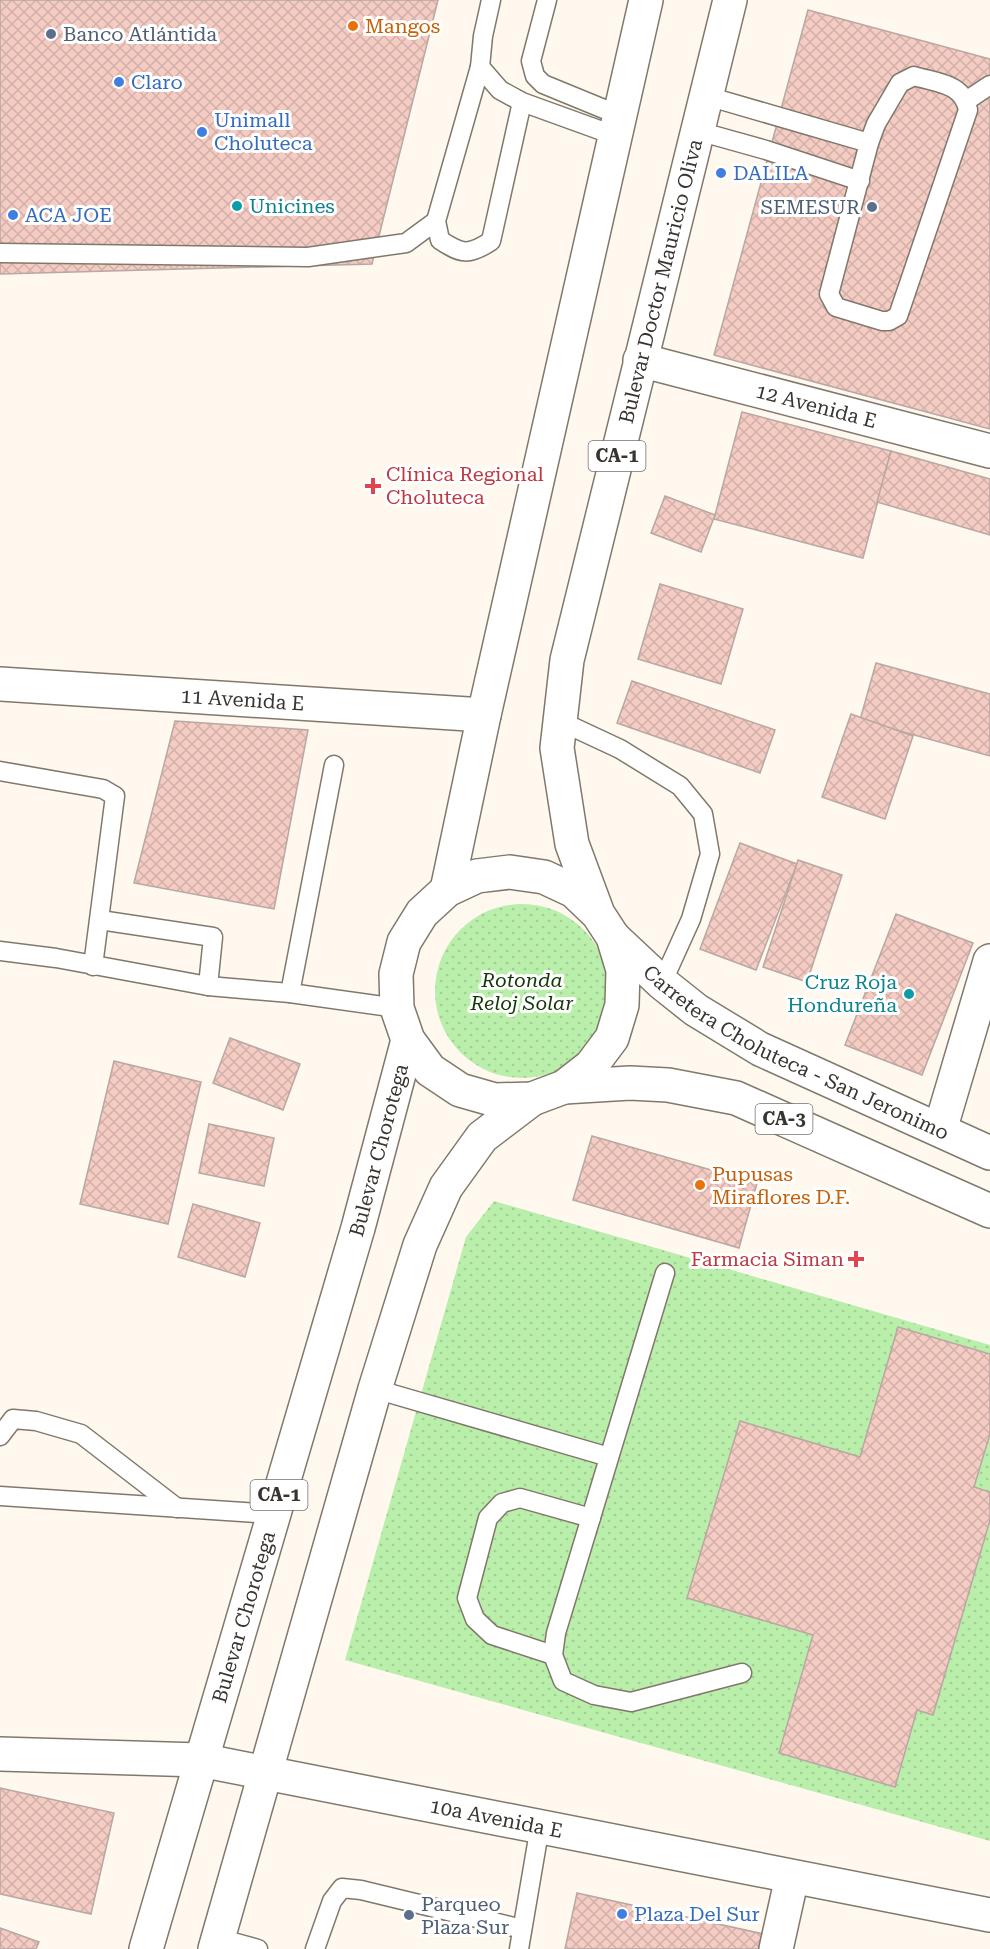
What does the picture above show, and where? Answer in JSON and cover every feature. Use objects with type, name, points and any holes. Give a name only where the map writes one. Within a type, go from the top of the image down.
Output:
[{"type":"main road","points":[[447,891],[484,715],[646,0]]},
{"type":"main road","name":"Bulevar Doctor Mauricio Oliva","points":[[606,926],[572,844],[557,748],[567,660],[730,0]]},
{"type":"main road","name":"12 Avenida E","points":[[640,360],[990,451]]},
{"type":"main road","name":"11 Avenida E","points":[[0,684],[484,715]]},
{"type":"main road","name":"CA-1","points":[[217,1943],[375,1389],[420,1245],[446,1187],[482,1137],[532,1099],[564,1087],[591,1066],[612,1038],[622,1005],[623,970],[606,926],[574,891],[544,877],[510,872],[477,876],[447,891],[422,913],[404,942],[396,975],[397,1008],[408,1040],[430,1070],[460,1090],[495,1100],[532,1099]]},
{"type":"main road","name":"Carretera Choluteca - San Jeronimo","points":[[606,926],[662,983],[696,1010],[760,1049],[990,1152]]},
{"type":"main road","points":[[940,1130],[990,961]]},
{"type":"main road","name":"Bulevar Chorotega","points":[[146,1949],[358,1228],[408,1040]]},
{"type":"main road","name":"CA-3","points":[[564,1087],[630,1083],[668,1085],[736,1098],[990,1211]]},
{"type":"main road","name":"10a Avenida E","points":[[0,1754],[200,1760],[990,1915]]},
{"type":"main road","points":[[776,1949],[792,1877]]},
{"type":"lane","points":[[491,0],[483,36],[480,68],[436,221],[440,240],[456,251],[476,252],[491,242],[522,102]]},
{"type":"lane","points":[[547,0],[531,61],[535,76],[543,84],[618,126]]},
{"type":"lane","points":[[480,68],[500,90],[522,102],[618,126]]},
{"type":"lane","points":[[914,76],[957,90],[966,101],[968,110],[898,316],[889,321],[882,321],[836,307],[829,294],[869,143],[876,124],[900,83],[914,76]]},
{"type":"lane","points":[[966,101],[990,85]]},
{"type":"lane","points":[[707,96],[869,143]]},
{"type":"lane","points":[[698,131],[766,150],[860,181]]},
{"type":"lane","points":[[0,253],[308,257],[406,243],[436,221]]},
{"type":"lane","points":[[560,721],[620,749],[680,786],[703,814],[710,854],[691,919],[662,983]]},
{"type":"lane","points":[[290,993],[334,765]]},
{"type":"lane","points":[[0,771],[103,789],[115,796],[93,966]]},
{"type":"lane","points":[[100,920],[213,937],[208,986]]},
{"type":"lane","points":[[0,951],[57,958],[208,986],[290,993],[397,1008]]},
{"type":"lane","points":[[665,1273],[556,1633],[553,1655],[563,1681],[594,1695],[631,1702],[742,1673]]},
{"type":"lane","points":[[375,1389],[609,1457]]},
{"type":"lane","points":[[0,1436],[13,1419],[36,1421],[81,1434],[177,1508]]},
{"type":"lane","points":[[0,1496],[273,1514]]},
{"type":"lane","points":[[553,1655],[492,1635],[475,1618],[467,1598],[488,1518],[502,1503],[520,1498],[591,1518]]},
{"type":"lane","points":[[519,1949],[540,1826]]},
{"type":"lane","points":[[315,1949],[332,1901],[342,1888],[361,1890],[522,1929]]},
{"type":"lane","points":[[217,1943],[258,1949]]},
{"type":"green space","name":"Rotonda Reloj Solar","points":[[522,904],[555,911],[570,919],[583,930],[594,943],[602,958],[609,991],[602,1024],[594,1039],[583,1052],[570,1063],[555,1071],[522,1078],[489,1071],[474,1063],[461,1052],[450,1039],[442,1024],[435,991],[442,958],[450,943],[461,930],[474,919],[489,911]]},
{"type":"green space","points":[[494,1201],[990,1345],[990,1354],[898,1327],[860,1457],[740,1422],[687,1598],[813,1635],[779,1753],[894,1787],[917,1710],[933,1714],[990,1520],[990,1841],[345,1660],[466,1237]]},
{"type":"green space","points":[[990,1434],[990,1492],[974,1487]]},
{"type":"building","name":"Unimall Choluteca","points":[[0,0],[438,0],[372,264],[0,274]]},
{"type":"building","name":"SEMESUR","points":[[808,10],[990,59],[990,429],[714,355]]},
{"type":"building","points":[[742,412],[891,451],[863,558],[714,519]]},
{"type":"building","points":[[891,451],[990,479],[990,535],[877,502]]},
{"type":"building","points":[[665,496],[715,515],[701,552],[651,533]]},
{"type":"building","points":[[660,584],[743,609],[721,684],[638,659]]},
{"type":"building","points":[[876,663],[990,694],[990,756],[860,720]]},
{"type":"building","points":[[632,681],[775,730],[760,773],[617,723]]},
{"type":"building","points":[[851,714],[913,736],[885,819],[822,797]]},
{"type":"building","points":[[175,721],[308,730],[274,909],[134,883]]},
{"type":"building","points":[[740,843],[797,864],[756,970],[700,949]]},
{"type":"building","points":[[798,860],[842,875],[807,982],[763,967]]},
{"type":"building","name":"Cruz Roja Hondureña","points":[[896,914],[973,943],[922,1075],[845,1045]]},
{"type":"building","points":[[230,1038],[300,1064],[283,1110],[213,1083]]},
{"type":"building","points":[[114,1061],[201,1082],[168,1224],[80,1204]]},
{"type":"building","points":[[209,1124],[274,1138],[264,1186],[199,1173]]},
{"type":"building","points":[[592,1136],[757,1183],[739,1248],[573,1200]]},
{"type":"building","points":[[193,1204],[260,1223],[245,1277],[178,1257]]},
{"type":"building","points":[[898,1327],[990,1354],[990,1434],[974,1487],[990,1492],[990,1520],[933,1715],[917,1710],[895,1787],[779,1753],[813,1635],[687,1598],[740,1421],[860,1457]]},
{"type":"building","points":[[0,1788],[114,1813],[91,1914],[0,1894]]},
{"type":"building","name":"Plaza Del Sur","points":[[577,1893],[768,1935],[763,1949],[565,1949]]},
{"type":"building","points":[[0,1928],[39,1942],[36,1949],[0,1949]]},
{"type":"place","name":"Mangos","points":[[353,26]]},
{"type":"place","name":"Banco Atlántida","points":[[51,34]]},
{"type":"place","name":"Claro","points":[[119,82]]},
{"type":"place","name":"Unimall Choluteca","points":[[202,132]]},
{"type":"place","name":"DALILA","points":[[721,173]]},
{"type":"place","name":"Unicines","points":[[237,206]]},
{"type":"place","name":"SEMESUR","points":[[872,207]]},
{"type":"place","name":"ACA JOE","points":[[13,215]]},
{"type":"place","name":"Clínica Regional Choluteca","points":[[373,486]]},
{"type":"place","name":"Cruz Roja Hondureña","points":[[909,994]]},
{"type":"place","name":"Pupusas Miraflores D.F.","points":[[700,1185]]},
{"type":"place","name":"Farmacia Siman","points":[[856,1259]]},
{"type":"place","name":"Plaza Del Sur","points":[[622,1914]]},
{"type":"place","name":"Parqueo Plaza Sur","points":[[409,1915]]}]
